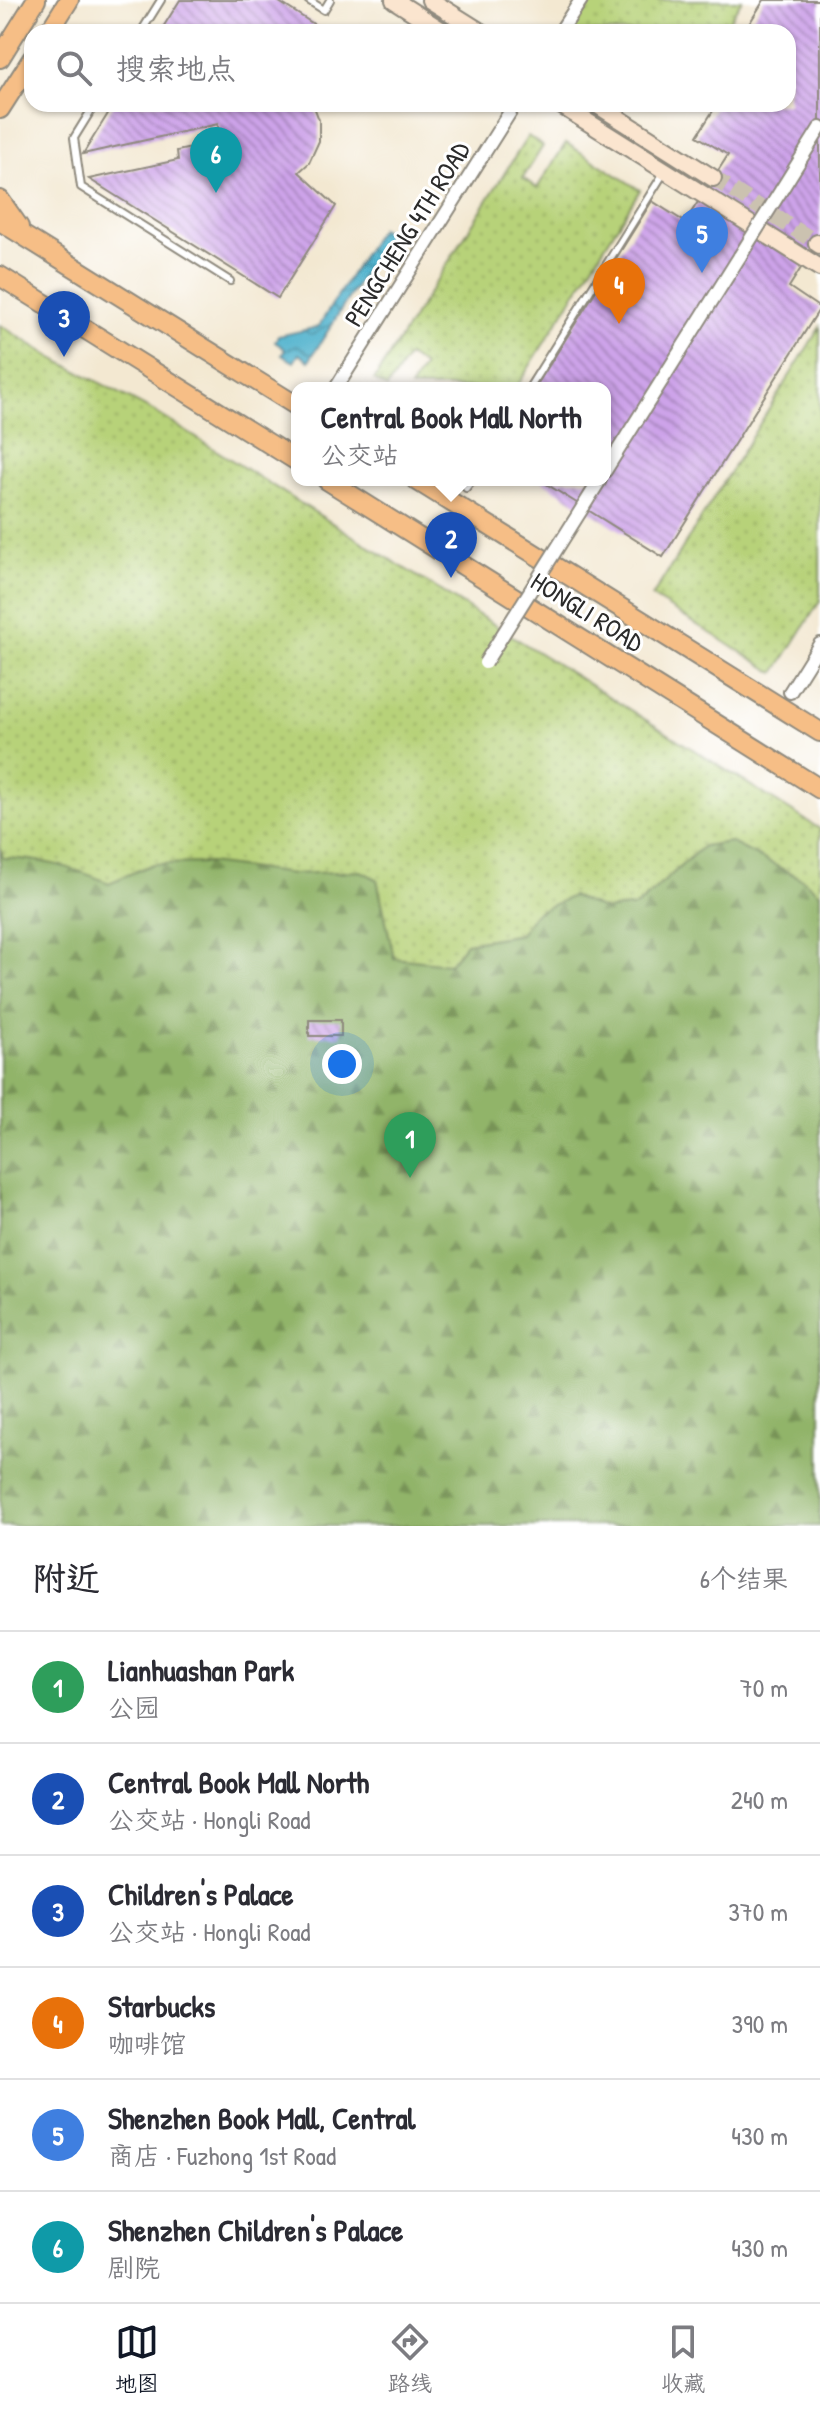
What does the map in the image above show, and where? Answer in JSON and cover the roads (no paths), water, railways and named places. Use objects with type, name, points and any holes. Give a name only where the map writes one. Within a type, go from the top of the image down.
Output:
[{"type":"main road","points":[[0,58],[36,0]]},
{"type":"main road","points":[[54,24],[69,0]]},
{"type":"main road","points":[[0,110],[24,72]]},
{"type":"main road","points":[[0,200],[8,216],[29,238]]},
{"type":"main road","points":[[0,221],[291,402]]},
{"type":"main road","points":[[0,276],[291,457]]},
{"type":"main road","name":"HONGLI ROAD","points":[[337,486],[820,789]]},
{"type":"main road","name":"HONGLI ROAD","points":[[426,486],[820,732]]},
{"type":"street","points":[[394,0],[432,24]]},
{"type":"street","points":[[430,0],[468,24]]},
{"type":"street","points":[[565,24],[581,0]]},
{"type":"street","name":"PENGCHENG 4TH ROAD","points":[[340,382],[510,112]]},
{"type":"street","points":[[572,112],[820,268]]},
{"type":"street","points":[[609,112],[713,178]]},
{"type":"street","points":[[611,461],[820,128]]},
{"type":"street","points":[[485,663],[596,486]]},
{"type":"street","points":[[790,692],[820,644]]},
{"type":"lane","points":[[146,24],[161,0]]},
{"type":"lane","points":[[308,0],[324,10],[330,0]]},
{"type":"lane","points":[[90,112],[74,138],[81,187],[230,281]]},
{"type":"lane","points":[[533,382],[665,171]]},
{"type":"water","points":[[380,228],[389,233],[309,361],[299,354],[294,362],[282,355],[285,349],[275,342],[278,336],[318,327]]},
{"type":"tunnel","points":[[713,178],[817,243]]},
{"type":"place","name":"Shenzhen Children's Palace","points":[[216,193]]},
{"type":"place","name":"Shenzhen Book Mall, Central","points":[[702,273]]},
{"type":"place","name":"Starbucks","points":[[619,324]]},
{"type":"place","name":"Children's Palace","points":[[64,357]]},
{"type":"place","name":"Central Book Mall North","points":[[451,578]]},
{"type":"place","name":"Lianhuashan Park","points":[[410,1178]]}]
